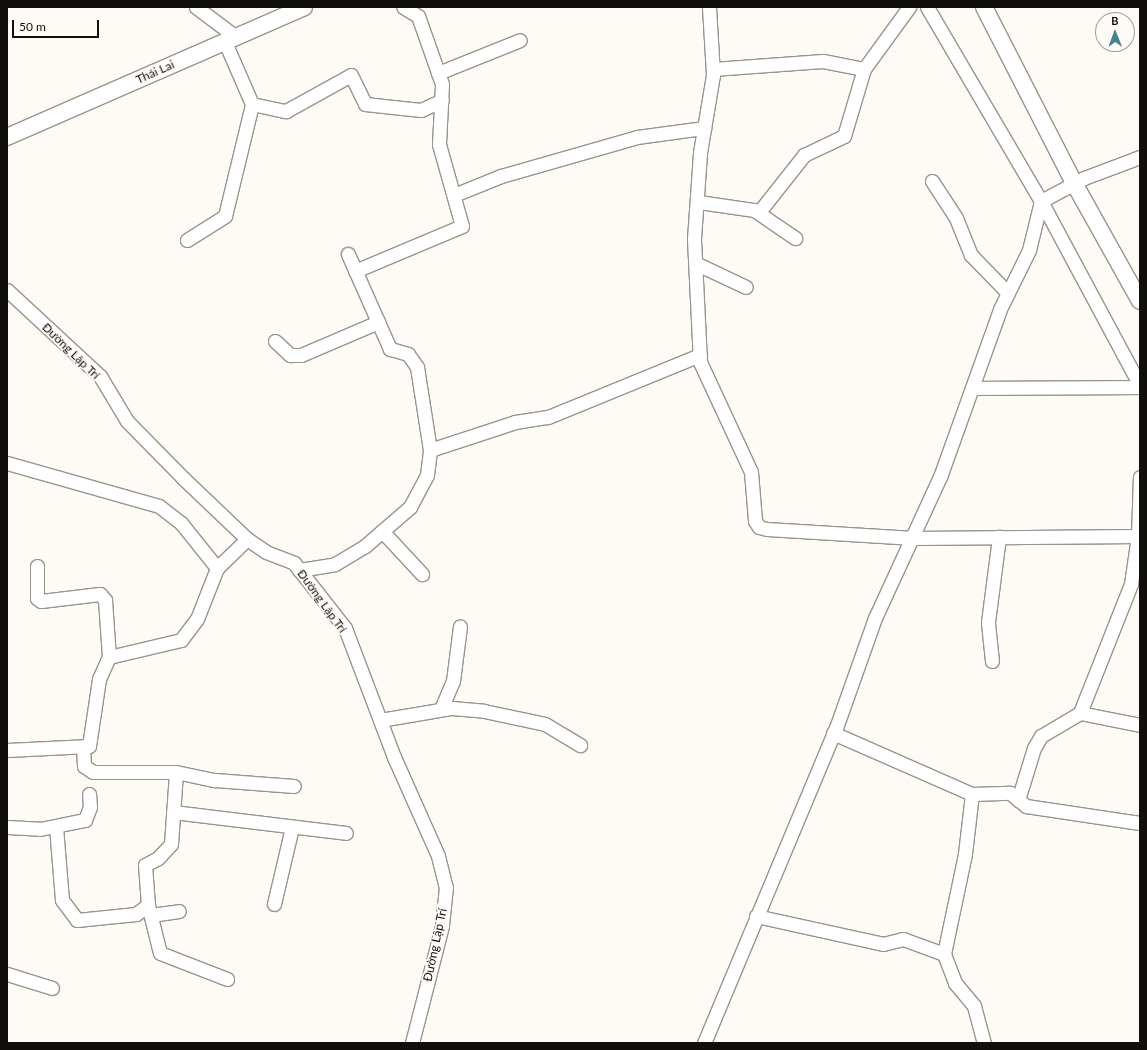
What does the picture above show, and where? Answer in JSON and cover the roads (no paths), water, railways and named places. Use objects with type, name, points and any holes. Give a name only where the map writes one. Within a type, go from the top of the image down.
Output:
[{"type":"street","points":[[187,240],[225,216],[252,104],[230,39],[196,7]]},
{"type":"street","name":"Thái Lai","points":[[7,138],[304,7]]},
{"type":"street","points":[[355,270],[462,226],[439,144],[442,100],[438,73],[418,16],[402,7]]},
{"type":"street","points":[[709,7],[713,69],[704,128],[695,262],[700,355],[751,472],[754,521],[759,527],[914,538],[1138,536]]},
{"type":"street","points":[[759,212],[804,155],[844,136],[864,69],[909,7]]},
{"type":"street","points":[[928,7],[1041,201],[1140,387],[972,388]]},
{"type":"street","points":[[984,7],[1074,184],[1140,301]]},
{"type":"street","points":[[438,73],[520,40]]},
{"type":"street","points":[[713,69],[823,61],[864,69]]},
{"type":"street","points":[[252,104],[286,111],[351,75],[365,104],[421,110],[442,100]]},
{"type":"street","points":[[454,195],[501,176],[637,137],[704,128]]},
{"type":"street","points":[[704,1043],[834,733],[875,618],[914,538],[1008,293],[1029,250],[1041,201],[1074,184],[1140,157]]},
{"type":"street","points":[[932,181],[956,218],[971,255],[1008,293]]},
{"type":"street","points":[[699,202],[759,212],[795,238]]},
{"type":"street","points":[[299,570],[335,564],[382,531],[410,507],[427,475],[430,450],[417,367],[408,354],[390,349],[348,254]]},
{"type":"street","points":[[695,262],[746,287]]},
{"type":"street","name":"Đường Lập Trí","points":[[7,290],[100,376],[127,422],[247,539],[299,570],[345,628],[380,720],[438,856],[446,887],[442,926],[412,1043]]},
{"type":"street","points":[[275,341],[290,355],[301,355],[378,322]]},
{"type":"street","points":[[430,450],[515,422],[548,417],[700,355]]},
{"type":"street","points":[[7,464],[159,506],[181,523],[217,568]]},
{"type":"street","points":[[1018,800],[1034,748],[1041,736],[1080,713],[1131,584],[1138,536],[1140,477]]},
{"type":"street","points":[[382,531],[422,574]]},
{"type":"street","points":[[992,660],[988,622],[999,537]]},
{"type":"street","points":[[109,657],[181,640],[197,619],[217,568],[247,539]]},
{"type":"street","points":[[37,566],[37,598],[41,601],[100,594],[105,600],[109,657],[98,679],[92,739],[83,749],[84,766],[93,772],[176,772],[215,780],[294,786]]},
{"type":"street","points":[[441,709],[453,681],[460,626]]},
{"type":"street","points":[[380,720],[441,709],[484,711],[545,724],[580,745]]},
{"type":"street","points":[[1080,713],[1140,725]]},
{"type":"street","points":[[834,733],[972,794],[1010,793],[1026,806],[1140,823]]},
{"type":"street","points":[[7,750],[83,749]]},
{"type":"street","points":[[176,772],[171,844],[158,858],[145,864],[149,910],[160,953],[227,979]]},
{"type":"street","points":[[7,827],[56,828],[85,820],[90,807],[89,794]]},
{"type":"street","points":[[972,794],[965,854],[944,954],[955,984],[974,1006],[984,1043]]},
{"type":"street","points":[[173,812],[346,833]]},
{"type":"street","points":[[274,904],[292,827]]},
{"type":"street","points":[[56,828],[62,900],[77,920],[136,914],[149,910],[178,911]]},
{"type":"street","points":[[756,916],[868,942],[883,944],[903,939],[944,954]]},
{"type":"street","points":[[7,974],[52,988]]}]
